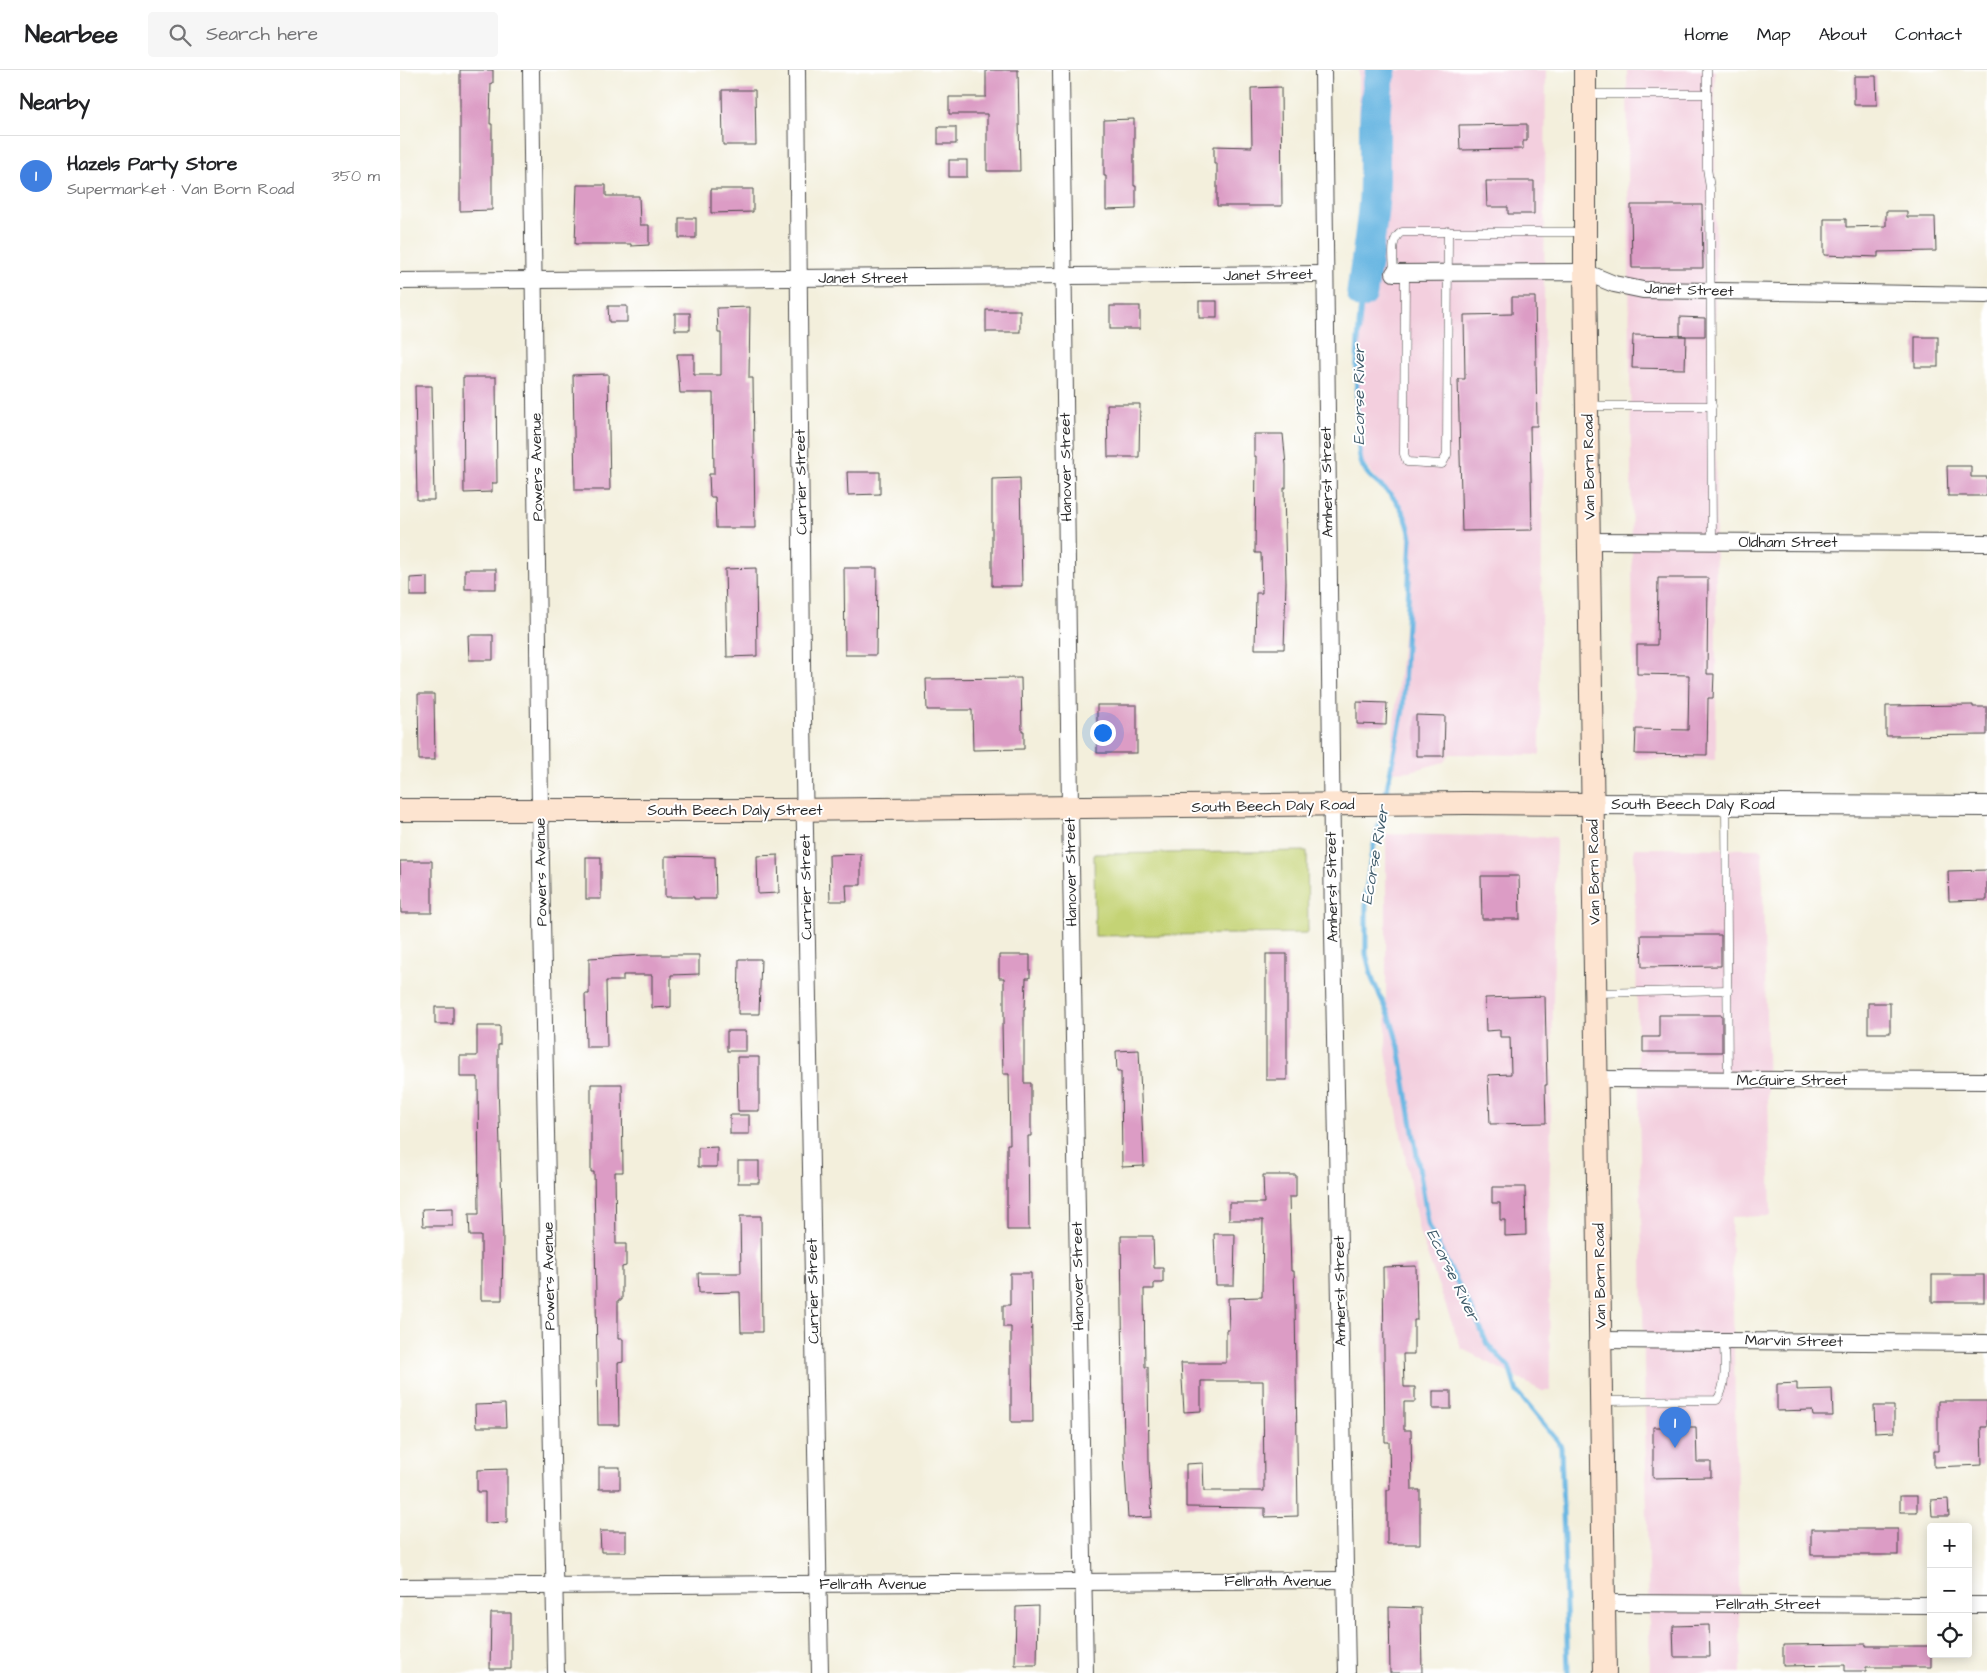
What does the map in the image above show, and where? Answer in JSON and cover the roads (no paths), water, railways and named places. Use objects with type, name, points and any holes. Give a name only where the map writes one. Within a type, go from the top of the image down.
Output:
[{"type":"main road","name":"Van Born Road","points":[[1584,70],[1585,272],[1606,1673]]},
{"type":"main road","name":"South Beech Daly Road","points":[[1070,808],[1332,806],[1366,804],[1593,804]]},
{"type":"main road","name":"South Beech Daly Street","points":[[400,810],[1070,808]]},
{"type":"street","name":"Powers Avenue","points":[[531,70],[540,809],[556,1673]]},
{"type":"street","name":"Currier Street","points":[[796,70],[805,810],[820,1673]]},
{"type":"street","name":"Hanover Street","points":[[1061,70],[1070,808],[1085,1673]]},
{"type":"street","name":"Amherst Street","points":[[1323,70],[1332,806],[1348,1673]]},
{"type":"street","name":"Janet Street","points":[[1399,272],[1585,272],[1614,284],[1643,290],[1987,295]]},
{"type":"street","name":"Janet Street","points":[[400,281],[1325,274]]},
{"type":"street","name":"Oldham Street","points":[[1590,541],[1987,543]]},
{"type":"street","name":"South Beech Daly Road","points":[[1593,804],[1987,806]]},
{"type":"street","name":"McGuire Street","points":[[1597,1079],[1987,1081]]},
{"type":"street","name":"Marvin Street","points":[[1601,1340],[1987,1343]]},
{"type":"street","name":"Fellrath Avenue","points":[[400,1587],[1346,1580]]},
{"type":"street","name":"Fellrath Street","points":[[1604,1604],[1927,1605]]},
{"type":"street","points":[[1972,1605],[1987,1605]]},
{"type":"lane","points":[[1708,70],[1707,168],[1710,188],[1712,541]]},
{"type":"lane","points":[[1585,94],[1707,94]]},
{"type":"lane","points":[[1448,231],[1447,455],[1442,464],[1407,462],[1404,454],[1399,272],[1394,240],[1396,235],[1402,232],[1448,231],[1585,232]]},
{"type":"lane","points":[[1587,406],[1712,406]]},
{"type":"lane","points":[[1726,805],[1728,1080]]},
{"type":"lane","points":[[1596,992],[1728,990]]},
{"type":"lane","points":[[1602,1401],[1717,1400],[1721,1394],[1724,1378],[1724,1341]]},
{"type":"waterway","name":"Ecorse River","points":[[1362,293],[1373,209],[1375,117],[1381,70]]},
{"type":"waterway","name":"Ecorse River","points":[[1362,293],[1357,381],[1360,459],[1368,475],[1390,494],[1398,504],[1406,520],[1411,537],[1403,710],[1385,798]]},
{"type":"waterway","name":"Ecorse River","points":[[1383,809],[1371,857],[1366,891],[1366,954],[1373,981],[1390,1017],[1399,1047],[1429,1228],[1476,1318],[1487,1344],[1509,1367],[1517,1392],[1561,1447],[1568,1673]]},
{"type":"place","name":"Hazels Party Store","points":[[1675,1448]]}]
